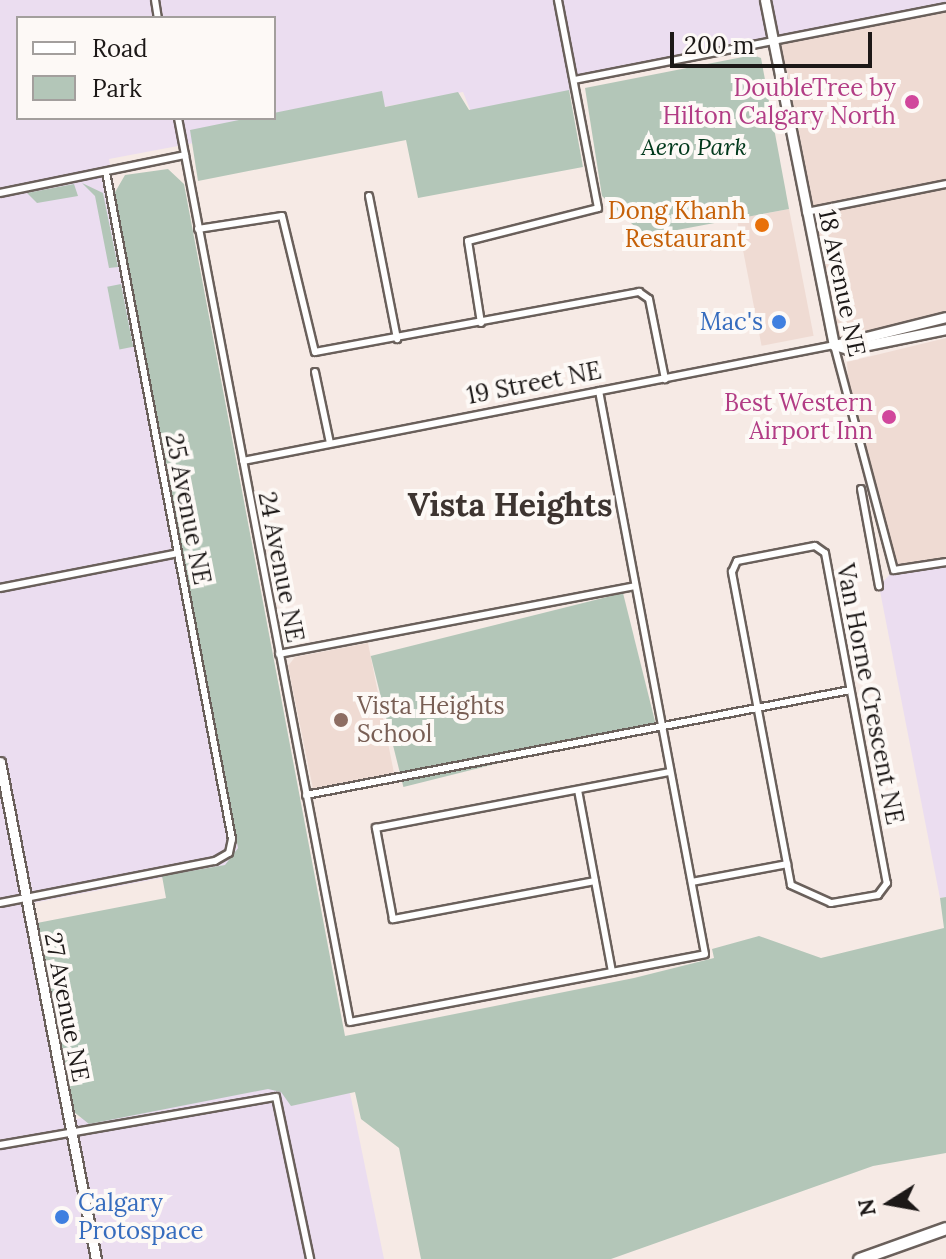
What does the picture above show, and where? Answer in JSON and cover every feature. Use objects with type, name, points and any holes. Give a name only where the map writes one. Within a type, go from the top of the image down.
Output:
[{"type":"highway","points":[[859,1259],[946,1228]]},
{"type":"street","points":[[481,323],[470,239],[598,208],[558,0]]},
{"type":"street","name":"18 Avenue NE","points":[[765,0],[834,345],[894,570],[946,562]]},
{"type":"street","points":[[574,80],[946,7]]},
{"type":"street","name":"24 Avenue NE","points":[[178,120],[350,1022],[612,972]]},
{"type":"street","points":[[0,193],[185,155]]},
{"type":"street","name":"25 Avenue NE","points":[[26,899],[229,853],[178,553],[106,172]]},
{"type":"street","points":[[806,212],[946,184]]},
{"type":"street","points":[[369,196],[397,339]]},
{"type":"street","points":[[198,229],[282,216],[315,352],[646,294],[665,379]]},
{"type":"street","name":"19 Street NE","points":[[243,461],[834,345],[946,317]]},
{"type":"street","name":"19 Street NE","points":[[834,345],[848,349],[946,329]]},
{"type":"street","points":[[315,372],[330,443]]},
{"type":"street","points":[[578,790],[612,972],[705,954],[599,391]]},
{"type":"street","points":[[861,489],[879,586]]},
{"type":"street","name":"Van Horne Crescent NE","points":[[815,546],[825,553],[887,887],[878,895],[820,901],[793,889],[758,708],[732,568],[776,553],[815,546]]},
{"type":"street","points":[[0,588],[178,553]]},
{"type":"street","points":[[279,654],[635,586]]},
{"type":"street","points":[[306,795],[850,690]]},
{"type":"street","name":"27 Avenue NE","points":[[0,762],[96,1259]]},
{"type":"street","points":[[595,881],[393,919],[376,828],[670,772]]},
{"type":"street","points":[[692,882],[787,864]]},
{"type":"street","points":[[0,903],[26,899]]},
{"type":"street","points":[[0,1145],[276,1097],[310,1259]]},
{"type":"shaded area","points":[[0,0],[946,0],[946,7],[574,80],[576,90],[471,112],[463,92],[109,159],[241,862],[33,903],[76,1119],[345,1069],[384,1259],[0,1259]]},
{"type":"shaded area","points":[[765,0],[946,7],[946,317],[834,345]]},
{"type":"shaded area","points":[[789,209],[814,336],[762,346],[737,219]]},
{"type":"shaded area","points":[[946,338],[946,562],[894,570],[872,469],[851,429],[847,362]]},
{"type":"shaded area","points":[[946,562],[946,897],[940,898],[879,586],[894,570]]},
{"type":"shaded area","name":"Vista Heights School","points":[[368,643],[394,773],[313,789],[288,666],[295,657]]},
{"type":"green space","name":"Aero Park","points":[[753,55],[761,58],[789,209],[645,236],[602,196],[585,88]]},
{"type":"green space","points":[[569,90],[583,167],[418,198],[406,140],[198,181],[190,130],[239,120],[276,120],[276,113],[382,91],[385,107],[458,92],[469,110]]},
{"type":"green space","points":[[168,169],[184,184],[345,1036],[634,978],[714,958],[712,949],[759,936],[821,958],[944,928],[940,898],[946,897],[946,1153],[873,1166],[611,1259],[421,1259],[399,1148],[361,1119],[355,1092],[291,1106],[281,1092],[268,1089],[89,1124],[74,1112],[37,923],[166,898],[162,876],[225,865],[238,848],[114,194],[125,175]]},
{"type":"green space","points":[[82,183],[103,193],[118,267],[109,268],[95,196]]},
{"type":"green space","points":[[74,184],[78,196],[37,203],[27,193]]},
{"type":"green space","points":[[121,284],[133,347],[119,349],[107,287]]},
{"type":"green space","points":[[623,593],[656,724],[403,787],[371,656]]},
{"type":"place","name":"DoubleTree by Hilton Calgary North","points":[[912,102]]},
{"type":"place","name":"Dong Khanh Restaurant","points":[[762,225]]},
{"type":"place","name":"Mac's","points":[[779,322]]},
{"type":"place","name":"Best Western Airport Inn","points":[[889,417]]},
{"type":"place","name":"Vista Heights School","points":[[341,720]]},
{"type":"place","name":"Calgary Protospace","points":[[62,1217]]},
{"type":"district","name":"Vista Heights","points":[[510,505]]}]
